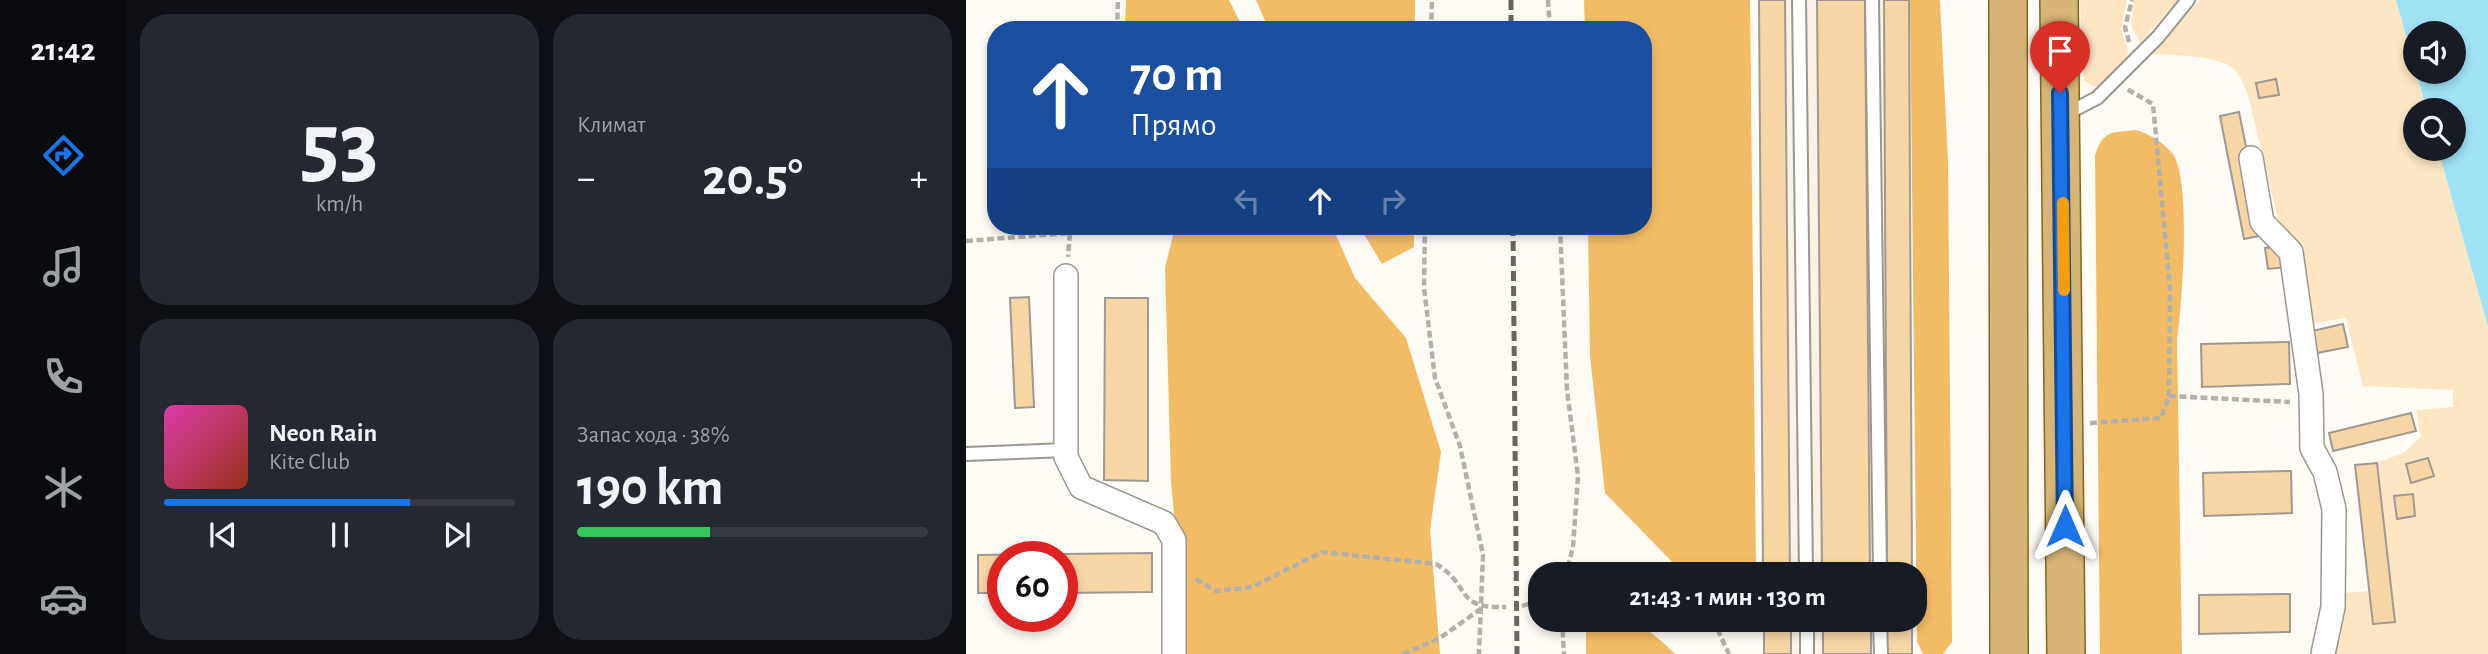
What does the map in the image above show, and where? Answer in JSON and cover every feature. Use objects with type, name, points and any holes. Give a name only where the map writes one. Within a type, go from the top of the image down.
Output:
[{"type":"main road","points":[[2008,0],[2009,654]]},
{"type":"main road","points":[[2059,0],[2066,654]]},
{"type":"street","points":[[2251,158],[2262,222],[2291,252],[2310,403],[2312,448],[2325,472],[2334,509],[2333,607],[2323,654]]},
{"type":"street","points":[[1066,276],[1066,457],[1081,487],[1164,523],[1174,540],[1174,654]]},
{"type":"lane","points":[[1799,0],[1806,562]]},
{"type":"lane","points":[[1872,0],[1880,562]]},
{"type":"lane","points":[[2060,116],[2097,98],[2188,0]]},
{"type":"lane","points":[[966,454],[1066,450]]},
{"type":"lane","points":[[1807,632],[1807,654]]},
{"type":"lane","points":[[1880,632],[1881,654]]},
{"type":"path","points":[[1117,21],[1118,0]]},
{"type":"path","points":[[1431,21],[1432,0]]},
{"type":"path","points":[[1548,0],[1549,21]]},
{"type":"path","points":[[2132,0],[2125,27],[2134,60]]},
{"type":"path","points":[[2065,424],[2161,418],[2169,396],[2170,289],[2153,104],[2113,81]]},
{"type":"path","points":[[966,241],[1044,235]]},
{"type":"path","points":[[1066,276],[1070,235]]},
{"type":"path","points":[[1425,235],[1423,288],[1435,378],[1460,446],[1483,555],[1479,654]]},
{"type":"path","points":[[1560,235],[1567,390],[1578,476],[1573,547],[1569,562]]},
{"type":"path","points":[[2169,396],[2310,403]]},
{"type":"path","points":[[1174,567],[1216,591],[1252,587],[1322,552],[1436,564],[1450,572],[1465,597],[1482,608]]},
{"type":"path","points":[[1522,606],[1528,604]]},
{"type":"path","points":[[1403,654],[1440,638],[1482,608],[1506,607]]},
{"type":"path","points":[[1563,632],[1564,654]]},
{"type":"path","points":[[1719,632],[1729,654]]},
{"type":"shaded area","points":[[1126,0],[1229,0],[1240,21],[1125,21]]},
{"type":"shaded area","points":[[1256,0],[1415,0],[1415,21],[1265,21]]},
{"type":"shaded area","points":[[1584,0],[1750,0],[1756,562],[1672,562],[1605,493],[1590,356],[1588,235],[1652,235],[1652,21],[1585,21]]},
{"type":"shaded area","points":[[1759,0],[1909,0],[1912,562],[1763,562]]},
{"type":"shaded area","points":[[1910,0],[1940,0],[1948,161],[1952,642],[1943,654],[1923,654],[1917,642],[1917,632],[1927,632],[1927,562],[1916,562]]},
{"type":"shaded area","points":[[2080,0],[2127,0],[2121,29],[2128,49],[2127,57],[2102,84],[2094,87],[2084,80]]},
{"type":"shaded area","points":[[2134,0],[2178,0],[2140,43],[2131,25]]},
{"type":"shaded area","points":[[2200,0],[2396,0],[2403,25],[2403,84],[2420,84],[2424,98],[2403,98],[2403,161],[2441,161],[2488,327],[2488,654],[2329,654],[2343,593],[2369,591],[2373,624],[2394,621],[2377,463],[2405,452],[2421,436],[2416,410],[2453,407],[2453,390],[2363,386],[2346,318],[2308,324],[2298,251],[2279,223],[2248,95],[2239,75],[2219,61],[2152,54]]},
{"type":"shaded area","points":[[2136,130],[2156,139],[2172,153],[2182,188],[2184,243],[2177,339],[2182,654],[2100,654],[2095,155],[2106,136],[2115,132]]},
{"type":"shaded area","points":[[1173,235],[1336,235],[1355,278],[1406,338],[1441,452],[1430,530],[1440,654],[1187,654],[1171,481],[1165,267]]},
{"type":"shaded area","points":[[1364,235],[1414,235],[1414,247],[1382,264]]},
{"type":"shaded area","points":[[1586,632],[1650,632],[1675,654],[1586,654]]},
{"type":"shaded area","points":[[1764,632],[1912,632],[1912,654],[1764,654]]},
{"type":"water","points":[[2396,0],[2488,0],[2488,327],[2441,161],[2466,161],[2466,98],[2424,98],[2419,84],[2466,84],[2466,21],[2403,21],[2403,25]]},
{"type":"building","points":[[1759,0],[1785,0],[1790,562],[1763,562]]},
{"type":"building","points":[[1817,0],[1865,0],[1870,562],[1822,562]]},
{"type":"building","points":[[1884,0],[1909,0],[1912,562],[1887,562]]},
{"type":"building","points":[[2276,79],[2279,95],[2259,98],[2256,83]]},
{"type":"building","points":[[2239,112],[2264,235],[2244,239],[2220,116]]},
{"type":"building","points":[[2283,246],[2286,267],[2268,269],[2265,248]]},
{"type":"building","points":[[1029,297],[1034,407],[1015,408],[1010,298]]},
{"type":"building","points":[[1105,298],[1148,298],[1148,481],[1104,480]]},
{"type":"building","points":[[2343,324],[2348,347],[2317,353],[2312,331]]},
{"type":"building","points":[[2289,342],[2290,384],[2202,387],[2201,344]]},
{"type":"building","points":[[2411,413],[2416,431],[2333,451],[2329,433]]},
{"type":"building","points":[[2428,458],[2434,476],[2411,483],[2406,464]]},
{"type":"building","points":[[2377,463],[2395,622],[2373,624],[2355,465]]},
{"type":"building","points":[[2291,471],[2292,513],[2204,516],[2203,473]]},
{"type":"building","points":[[2413,494],[2415,516],[2397,519],[2394,496]]},
{"type":"building","points":[[1152,553],[1152,592],[1078,593],[1078,554]]},
{"type":"building","points":[[978,555],[987,555],[987,593],[978,593]]},
{"type":"building","points":[[2290,594],[2290,632],[2199,634],[2199,595]]},
{"type":"building","points":[[1764,632],[1791,632],[1791,654],[1764,654]]},
{"type":"building","points":[[1823,632],[1871,632],[1871,654],[1823,654]]},
{"type":"building","points":[[1887,632],[1912,632],[1912,654],[1887,654]]},
{"type":"railway","points":[[1511,0],[1511,21]]},
{"type":"railway","points":[[1513,235],[1517,654]]},
{"type":"slow traffic","points":[[2063,203],[2064,290]]},
{"type":"route","points":[[2060,93],[2065,526]]}]
